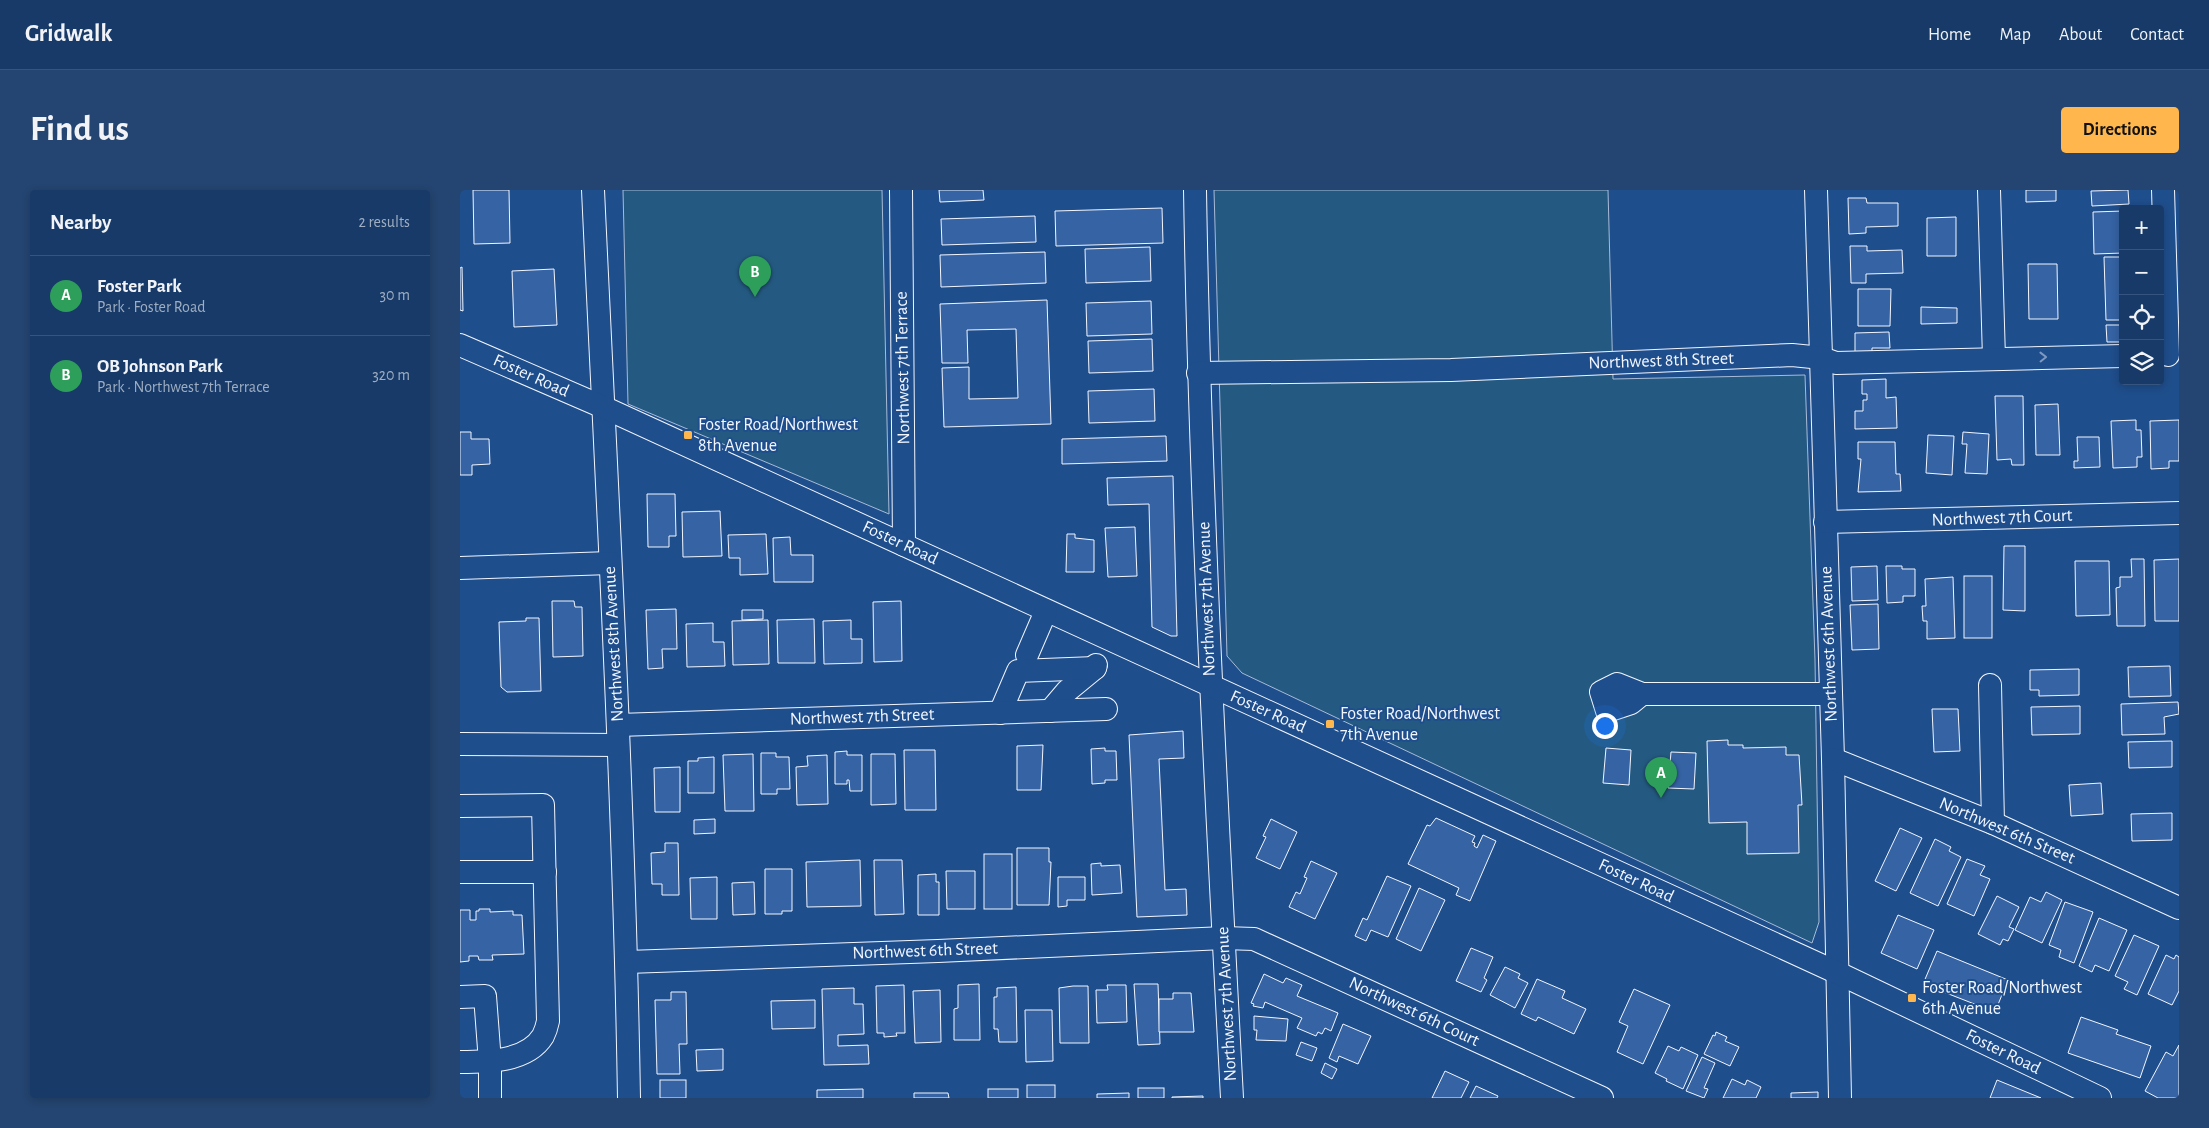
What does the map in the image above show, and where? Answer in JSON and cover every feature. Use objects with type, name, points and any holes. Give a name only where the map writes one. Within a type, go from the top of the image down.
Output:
[{"type":"street","name":"Northwest 8th Avenue","points":[[593,190],[618,735],[627,962],[629,1098]]},
{"type":"street","name":"Northwest 7th Terrace","points":[[901,190],[904,545]]},
{"type":"street","name":"Northwest 7th Avenue","points":[[1195,190],[1198,373],[1211,686],[1232,1098]]},
{"type":"street","name":"Northwest 6th Avenue","points":[[1816,190],[1833,759],[1840,1098]]},
{"type":"street","points":[[1989,190],[1994,358]]},
{"type":"street","points":[[2162,190],[2169,355]]},
{"type":"street","name":"Foster Road","points":[[460,345],[603,407],[1838,973],[2100,1098]]},
{"type":"street","name":"Northwest 8th Street","points":[[1198,373],[1451,370],[1792,355],[1822,358],[1836,363],[2119,356]]},
{"type":"street","name":"Northwest 7th Court","points":[[1825,522],[2179,513]]},
{"type":"street","points":[[460,568],[610,563]]},
{"type":"street","points":[[1027,655],[1046,611]]},
{"type":"street","points":[[1050,711],[1067,691],[1095,668],[1107,638]]},
{"type":"street","points":[[1000,713],[1018,671],[1095,668]]},
{"type":"street","points":[[1990,685],[1993,823]]},
{"type":"street","points":[[1642,694],[1830,694]]},
{"type":"street","name":"Northwest 7th Street","points":[[460,744],[1000,713],[1106,709]]},
{"type":"street","name":"Northwest 6th Street","points":[[1833,759],[1993,823],[2179,908]]},
{"type":"street","points":[[460,806],[543,805],[548,1021],[543,1036],[531,1050],[490,1062],[460,1062]]},
{"type":"street","points":[[460,872],[545,872]]},
{"type":"street","name":"Northwest 6th Street","points":[[627,962],[948,951],[1224,938]]},
{"type":"street","name":"Northwest 6th Court","points":[[1224,938],[1254,939],[1602,1098]]},
{"type":"street","points":[[460,997],[485,996],[490,1062],[490,1098]]},
{"type":"shaded area","points":[[623,190],[882,190],[889,514],[628,404]]},
{"type":"shaded area","points":[[1214,190],[1608,190],[1613,379],[1805,375],[1815,660],[1819,922],[1812,943],[1242,673],[1227,656]]},
{"type":"building","points":[[473,190],[509,190],[510,243],[474,244]]},
{"type":"building","points":[[939,190],[983,190],[984,200],[940,202]]},
{"type":"building","points":[[2026,190],[2056,190],[2056,201],[2026,202]]},
{"type":"building","points":[[2128,190],[2129,204],[2092,206],[2091,191]]},
{"type":"building","points":[[1848,198],[1866,198],[1867,203],[1898,203],[1898,226],[1866,227],[1866,233],[1849,234]]},
{"type":"building","points":[[1162,208],[1163,243],[1056,246],[1055,211]]},
{"type":"building","points":[[2119,211],[2119,253],[2094,254],[2093,212]]},
{"type":"building","points":[[1035,216],[1036,242],[942,245],[941,219]]},
{"type":"building","points":[[1956,217],[1956,256],[1927,256],[1927,218]]},
{"type":"building","points":[[1850,246],[1867,246],[1867,251],[1902,250],[1903,273],[1866,274],[1866,283],[1851,283]]},
{"type":"building","points":[[1150,247],[1151,281],[1086,283],[1085,249]]},
{"type":"building","points":[[1045,252],[1046,283],[941,287],[940,255]]},
{"type":"building","points":[[2104,257],[2119,257],[2119,320],[2106,320]]},
{"type":"building","points":[[2028,264],[2057,264],[2058,319],[2029,319]]},
{"type":"building","points":[[462,267],[463,311],[460,310],[460,268]]},
{"type":"building","points":[[554,269],[557,325],[514,327],[512,271]]},
{"type":"building","points":[[1858,289],[1891,289],[1890,326],[1858,326]]},
{"type":"building","points":[[1047,300],[1051,424],[944,427],[942,368],[969,367],[969,399],[1018,398],[1016,329],[967,330],[968,363],[942,363],[940,304]]},
{"type":"building","points":[[1151,301],[1152,334],[1087,336],[1086,303]]},
{"type":"building","points":[[1921,307],[1957,308],[1957,323],[1921,324]]},
{"type":"building","points":[[2106,325],[2119,325],[2119,342],[2107,342]]},
{"type":"building","points":[[1889,332],[1890,348],[1872,348],[1872,352],[1855,352],[1855,333]]},
{"type":"building","points":[[1152,339],[1153,371],[1089,373],[1088,341]]},
{"type":"building","points":[[1886,379],[1886,398],[1896,397],[1897,428],[1855,429],[1855,411],[1863,411],[1863,400],[1867,400],[1867,394],[1862,394],[1862,380]]},
{"type":"building","points":[[1154,389],[1155,421],[1089,423],[1088,391]]},
{"type":"building","points":[[1995,396],[2023,396],[2024,465],[2012,465],[2011,459],[1997,460]]},
{"type":"building","points":[[2058,404],[2060,455],[2036,455],[2035,405]]},
{"type":"building","points":[[2136,420],[2136,430],[2141,430],[2142,457],[2137,457],[2137,467],[2113,468],[2111,421]]},
{"type":"building","points":[[2179,420],[2179,461],[2169,461],[2169,468],[2151,469],[2150,421]]},
{"type":"building","points":[[460,432],[471,432],[471,439],[489,439],[490,464],[472,465],[472,475],[460,475]]},
{"type":"building","points":[[1963,432],[1989,434],[1987,474],[1965,473],[1967,444],[1962,444]]},
{"type":"building","points":[[1928,435],[1954,436],[1952,475],[1926,473]]},
{"type":"building","points":[[1166,436],[1167,461],[1062,464],[1062,439]]},
{"type":"building","points":[[2077,437],[2099,437],[2100,467],[2074,468],[2074,461],[2078,461]]},
{"type":"building","points":[[1858,442],[1895,442],[1896,474],[1900,474],[1901,491],[1858,492],[1861,459],[1858,459]]},
{"type":"building","points":[[1173,476],[1177,636],[1171,636],[1152,627],[1149,504],[1108,505],[1107,478]]},
{"type":"building","points":[[647,494],[675,494],[676,536],[669,536],[669,547],[648,547]]},
{"type":"building","points":[[720,511],[722,556],[683,557],[682,512]]},
{"type":"building","points":[[1135,527],[1137,576],[1108,577],[1105,528]]},
{"type":"building","points":[[766,534],[768,574],[740,575],[740,558],[729,558],[728,535]]},
{"type":"building","points":[[1067,534],[1075,534],[1075,538],[1094,540],[1094,572],[1066,572]]},
{"type":"building","points":[[790,537],[791,555],[813,555],[813,582],[774,582],[773,538]]},
{"type":"building","points":[[2004,546],[2025,546],[2025,611],[2003,610]]},
{"type":"building","points":[[2131,559],[2144,559],[2145,626],[2117,626],[2116,588],[2120,587],[2120,577],[2132,577]]},
{"type":"building","points":[[2179,559],[2179,621],[2155,621],[2154,560]]},
{"type":"building","points":[[2075,561],[2109,561],[2110,615],[2076,616]]},
{"type":"building","points":[[1877,566],[1878,600],[1852,601],[1851,567]]},
{"type":"building","points":[[1886,566],[1902,566],[1902,569],[1915,569],[1915,596],[1903,596],[1903,602],[1887,603]]},
{"type":"building","points":[[1964,576],[1992,576],[1992,638],[1964,638]]},
{"type":"building","points":[[1953,577],[1955,638],[1927,639],[1927,621],[1923,621],[1922,606],[1926,606],[1925,579]]},
{"type":"building","points":[[552,601],[574,601],[575,607],[582,607],[583,656],[553,657]]},
{"type":"building","points":[[901,601],[902,661],[874,662],[873,602]]},
{"type":"building","points":[[1878,604],[1879,649],[1852,650],[1850,605]]},
{"type":"building","points":[[676,609],[677,649],[662,649],[663,668],[648,669],[646,610]]},
{"type":"building","points":[[742,610],[763,610],[763,619],[742,620]]},
{"type":"building","points":[[526,618],[539,618],[541,691],[507,692],[501,687],[499,622],[526,621]]},
{"type":"building","points":[[814,619],[815,663],[778,663],[777,620]]},
{"type":"building","points":[[768,620],[769,664],[733,665],[732,621]]},
{"type":"building","points":[[851,620],[851,639],[862,639],[862,663],[824,664],[823,621]]},
{"type":"building","points":[[713,623],[713,642],[724,642],[725,666],[687,667],[686,624]]},
{"type":"building","points":[[2170,666],[2171,696],[2129,697],[2128,667]]},
{"type":"building","points":[[2079,669],[2079,695],[2039,696],[2039,690],[2030,690],[2030,670]]},
{"type":"building","points":[[2178,702],[2179,714],[2164,717],[2165,734],[2122,735],[2121,704]]},
{"type":"building","points":[[2080,706],[2080,734],[2032,735],[2031,707]]},
{"type":"building","points":[[1932,709],[1958,709],[1960,751],[1934,752]]},
{"type":"building","points":[[1183,731],[1184,758],[1159,759],[1165,890],[1186,889],[1187,915],[1137,917],[1129,735]]},
{"type":"building","points":[[1728,740],[1728,745],[1743,745],[1743,748],[1786,747],[1786,755],[1799,755],[1802,805],[1798,805],[1799,853],[1747,854],[1747,822],[1709,823],[1707,741]]},
{"type":"building","points":[[2172,741],[2172,767],[2129,768],[2128,742]]},
{"type":"building","points":[[1043,745],[1041,790],[1017,790],[1017,746]]},
{"type":"building","points":[[1105,748],[1105,751],[1116,751],[1117,780],[1105,780],[1105,783],[1092,784],[1091,749]]},
{"type":"building","points":[[1606,748],[1631,750],[1629,785],[1603,783]]},
{"type":"building","points":[[904,750],[935,750],[936,810],[905,810]]},
{"type":"building","points":[[847,751],[847,755],[862,755],[862,791],[850,791],[849,780],[847,780],[847,784],[835,784],[835,752]]},
{"type":"building","points":[[1671,752],[1696,753],[1694,789],[1668,788]]},
{"type":"building","points":[[761,753],[776,753],[776,757],[789,757],[790,789],[777,789],[777,794],[761,794]]},
{"type":"building","points":[[753,754],[754,811],[725,811],[723,755]]},
{"type":"building","points":[[871,754],[895,754],[896,804],[871,805]]},
{"type":"building","points":[[827,755],[828,804],[797,805],[796,767],[808,766],[807,756]]},
{"type":"building","points":[[714,757],[714,793],[688,793],[688,761],[698,761],[698,758]]},
{"type":"building","points":[[680,767],[680,812],[655,812],[654,768]]},
{"type":"building","points":[[2101,783],[2103,814],[2071,816],[2069,785]]},
{"type":"building","points":[[2172,813],[2172,840],[2132,841],[2131,814]]},
{"type":"building","points":[[1436,818],[1475,836],[1472,842],[1475,843],[1474,846],[1477,848],[1483,835],[1496,841],[1470,901],[1456,895],[1459,888],[1408,864],[1427,825],[1430,826]]},
{"type":"building","points":[[715,819],[715,833],[694,834],[694,820]]},
{"type":"building","points":[[1271,819],[1297,832],[1280,869],[1256,858],[1266,837],[1263,836]]},
{"type":"building","points":[[1900,828],[1922,838],[1896,891],[1875,881]]},
{"type":"building","points":[[1935,839],[1951,847],[1949,851],[1961,857],[1938,906],[1910,893]]},
{"type":"building","points":[[665,843],[678,843],[679,895],[662,895],[662,884],[652,884],[651,853],[665,852]]},
{"type":"building","points":[[1017,848],[1049,848],[1049,862],[1051,862],[1049,905],[1017,905]]},
{"type":"building","points":[[984,854],[1012,854],[1012,909],[984,909]]},
{"type":"building","points":[[1967,859],[1985,866],[1980,875],[1990,879],[1974,916],[1947,904]]},
{"type":"building","points":[[860,860],[861,906],[807,907],[806,862]]},
{"type":"building","points":[[874,860],[902,860],[904,914],[875,915]]},
{"type":"building","points":[[1311,861],[1337,873],[1315,919],[1289,907],[1296,892],[1300,894],[1307,878],[1304,877]]},
{"type":"building","points":[[1101,863],[1101,866],[1120,865],[1122,893],[1092,895],[1091,864]]},
{"type":"building","points":[[765,869],[792,869],[792,911],[782,911],[782,914],[765,914]]},
{"type":"building","points":[[946,871],[975,871],[975,909],[947,909]]},
{"type":"building","points":[[936,874],[936,882],[939,882],[939,915],[918,915],[918,875]]},
{"type":"building","points":[[1387,876],[1411,886],[1388,937],[1371,930],[1366,941],[1355,936],[1363,918],[1367,920]]},
{"type":"building","points":[[717,877],[717,919],[691,919],[690,878]]},
{"type":"building","points":[[1058,877],[1085,877],[1085,900],[1067,900],[1067,906],[1058,907]]},
{"type":"building","points":[[754,882],[755,914],[733,915],[732,883]]},
{"type":"building","points":[[1419,888],[1445,900],[1421,951],[1396,939]]},
{"type":"building","points":[[2046,892],[2062,900],[2042,943],[2015,930],[2030,897],[2041,902]]},
{"type":"building","points":[[1997,896],[2019,907],[2009,927],[2014,929],[2008,941],[2003,939],[2000,945],[1978,934]]},
{"type":"building","points":[[2065,902],[2093,912],[2074,963],[2059,957],[2061,950],[2049,945]]},
{"type":"building","points":[[479,909],[490,909],[490,912],[513,911],[513,915],[522,915],[524,954],[492,955],[493,960],[479,960],[478,956],[469,956],[469,961],[460,962],[460,910],[470,910],[470,920],[476,920],[476,911],[479,911]]},
{"type":"building","points":[[1898,915],[1934,930],[1917,969],[1881,953]]},
{"type":"building","points":[[2099,918],[2127,930],[2109,971],[2095,965],[2092,972],[2079,966]]},
{"type":"building","points":[[2134,935],[2159,946],[2137,995],[2124,989],[2128,982],[2115,976]]},
{"type":"building","points":[[1471,948],[1493,957],[1484,978],[1487,980],[1481,992],[1456,981]]},
{"type":"building","points":[[1937,951],[2008,980],[1995,1012],[1923,984]]},
{"type":"building","points":[[2166,955],[2174,959],[2176,955],[2179,957],[2179,991],[2172,1005],[2148,994]]},
{"type":"building","points":[[1505,967],[1520,974],[1518,978],[1528,983],[1515,1008],[1490,995]]},
{"type":"building","points":[[1264,974],[1283,983],[1286,978],[1302,985],[1297,996],[1338,1013],[1331,1031],[1325,1028],[1322,1034],[1318,1032],[1316,1036],[1297,1028],[1302,1018],[1265,1002],[1263,1008],[1253,1006],[1254,1004],[1251,1003]]},
{"type":"building","points":[[1537,979],[1565,991],[1562,998],[1586,1009],[1574,1034],[1538,1017],[1536,1021],[1521,1014]]},
{"type":"building","points":[[979,984],[980,1040],[954,1040],[954,1009],[958,1008],[958,985]]},
{"type":"building","points":[[1134,984],[1158,984],[1160,1044],[1138,1045]]},
{"type":"building","points":[[904,985],[905,1033],[896,1033],[897,1036],[884,1037],[884,1033],[877,1033],[876,986]]},
{"type":"building","points":[[1107,985],[1126,985],[1127,1022],[1097,1023],[1096,990],[1108,990]]},
{"type":"building","points":[[1088,986],[1089,1043],[1060,1043],[1059,988]]},
{"type":"building","points":[[1016,987],[1017,1042],[999,1042],[998,1029],[994,1029],[994,997],[997,997],[997,988]]},
{"type":"building","points":[[854,988],[854,1004],[863,1004],[864,1034],[838,1035],[838,1046],[868,1045],[869,1064],[824,1065],[822,989]]},
{"type":"building","points":[[1634,989],[1670,1005],[1643,1064],[1617,1052],[1628,1026],[1619,1022]]},
{"type":"building","points":[[940,990],[941,1042],[915,1043],[913,991]]},
{"type":"building","points":[[671,992],[686,992],[687,1044],[679,1044],[680,1074],[657,1074],[655,1000],[671,1000]]},
{"type":"building","points":[[1173,993],[1191,993],[1194,1032],[1159,1032],[1159,999],[1173,999]]},
{"type":"building","points":[[815,1000],[815,1028],[772,1029],[771,1001]]},
{"type":"building","points":[[1025,1010],[1052,1010],[1053,1061],[1026,1062]]},
{"type":"building","points":[[1254,1016],[1288,1019],[1286,1041],[1256,1040],[1257,1030],[1254,1030]]},
{"type":"building","points":[[2081,1017],[2118,1030],[2116,1034],[2151,1046],[2140,1078],[2068,1053]]},
{"type":"building","points":[[1343,1024],[1371,1036],[1358,1064],[1339,1056],[1337,1062],[1329,1058]]},
{"type":"building","points":[[1716,1032],[1727,1037],[1725,1041],[1739,1047],[1730,1066],[1704,1054]]},
{"type":"building","points":[[1301,1042],[1317,1048],[1312,1061],[1296,1055]]},
{"type":"building","points":[[2179,1045],[2179,1098],[2158,1098],[2145,1091],[2166,1052],[2173,1056]]},
{"type":"building","points":[[1668,1046],[1679,1051],[1681,1047],[1698,1055],[1683,1089],[1655,1073]]},
{"type":"building","points":[[723,1049],[723,1070],[697,1071],[696,1050]]},
{"type":"building","points":[[1702,1057],[1715,1063],[1704,1088],[1708,1089],[1704,1098],[1686,1091]]},
{"type":"building","points":[[1325,1063],[1337,1069],[1332,1079],[1321,1073]]},
{"type":"building","points":[[1445,1071],[1469,1082],[1461,1098],[1432,1098]]},
{"type":"building","points":[[1732,1079],[1745,1085],[1747,1080],[1761,1087],[1756,1098],[1723,1098]]},
{"type":"building","points":[[660,1080],[686,1080],[686,1098],[660,1098]]},
{"type":"building","points":[[1997,1080],[2041,1098],[1990,1098]]},
{"type":"building","points":[[1027,1085],[1055,1085],[1055,1098],[1027,1098]]},
{"type":"building","points":[[1476,1086],[1498,1096],[1497,1098],[1470,1098]]},
{"type":"building","points":[[1138,1088],[1164,1088],[1164,1098],[1138,1098]]},
{"type":"building","points":[[863,1089],[863,1098],[817,1098],[817,1090]]},
{"type":"building","points":[[988,1089],[1018,1089],[1018,1098],[988,1098]]},
{"type":"building","points":[[1818,1092],[1818,1098],[1791,1098],[1791,1093]]},
{"type":"building","points":[[914,1093],[948,1093],[949,1098],[914,1098]]},
{"type":"building","points":[[1129,1093],[1129,1098],[1097,1098],[1097,1094]]},
{"type":"building","points":[[1203,1096],[1203,1098],[1172,1098],[1172,1097]]},
{"type":"place","name":"OB Johnson Park","points":[[755,297]]},
{"type":"place","name":"Foster Road/Northwest 8th Avenue","points":[[688,435]]},
{"type":"place","name":"Foster Road/Northwest 7th Avenue","points":[[1330,724]]},
{"type":"place","name":"Foster Park","points":[[1661,798]]},
{"type":"place","name":"Foster Road/Northwest 6th Avenue","points":[[1912,998]]}]
